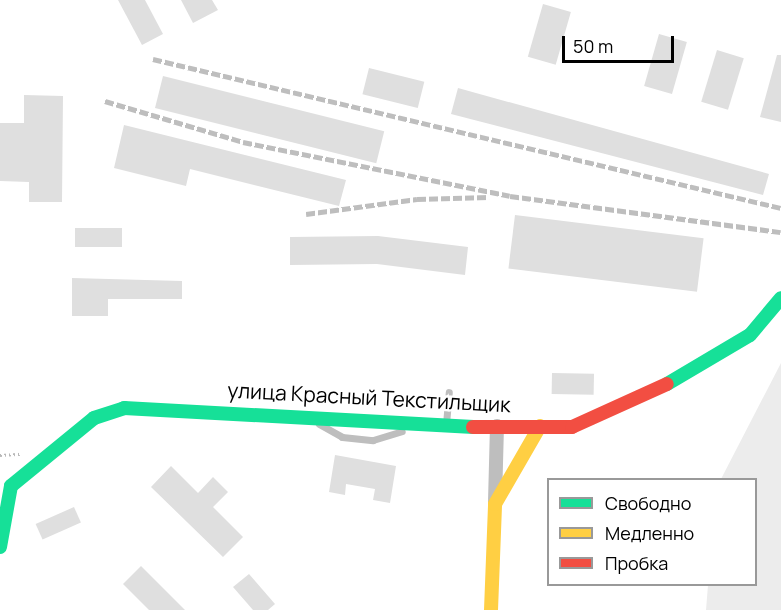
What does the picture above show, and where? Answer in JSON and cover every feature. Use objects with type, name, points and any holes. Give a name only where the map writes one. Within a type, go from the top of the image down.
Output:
[{"type":"street","name":"улица Красный Текстильщик","points":[[0,547],[11,486],[94,418],[124,408],[307,415],[446,427],[572,427],[676,380],[750,335],[781,298]]},
{"type":"street","points":[[491,610],[497,426]]},
{"type":"street","points":[[495,504],[540,426]]},
{"type":"lane","points":[[446,427],[449,393]]},
{"type":"lane","points":[[307,415],[342,437],[373,440],[429,425]]},
{"type":"shaded area","points":[[781,363],[781,610],[706,610],[708,586],[757,586],[757,478],[722,478]]},
{"type":"building","points":[[118,0],[145,0],[163,34],[142,45]]},
{"type":"building","points":[[181,0],[212,0],[218,10],[193,23]]},
{"type":"building","points":[[543,4],[571,12],[556,65],[528,57]]},
{"type":"building","points":[[659,34],[687,42],[672,94],[644,86]]},
{"type":"building","points":[[717,50],[744,58],[728,110],[701,102]]},
{"type":"building","points":[[777,55],[781,55],[781,122],[760,117]]},
{"type":"building","points":[[369,68],[424,82],[418,108],[362,94]]},
{"type":"building","points":[[163,76],[384,131],[376,163],[155,108]]},
{"type":"building","points":[[458,88],[769,174],[763,195],[451,114]]},
{"type":"building","points":[[24,95],[63,96],[62,202],[29,202],[29,182],[0,181],[0,123],[24,123]]},
{"type":"building","points":[[124,125],[346,180],[339,206],[190,169],[186,186],[114,168]]},
{"type":"building","points":[[515,215],[704,238],[697,292],[508,269]]},
{"type":"building","points":[[75,228],[122,228],[122,247],[75,247]]},
{"type":"building","points":[[378,236],[468,247],[465,275],[377,264],[290,265],[290,237]]},
{"type":"building","points":[[72,278],[182,281],[182,299],[108,299],[108,316],[72,316]]},
{"type":"building","points":[[552,373],[594,374],[594,395],[552,394]]},
{"type":"building","points":[[335,455],[396,466],[390,503],[373,500],[375,489],[346,484],[345,495],[329,492]]},
{"type":"building","points":[[171,466],[198,493],[213,477],[228,492],[213,507],[243,537],[223,557],[151,487]]},
{"type":"building","points":[[74,507],[81,523],[43,540],[36,524]]},
{"type":"building","points":[[141,566],[185,610],[149,610],[123,584]]},
{"type":"building","points":[[249,574],[275,604],[268,610],[253,610],[233,587]]},
{"type":"railway","points":[[153,59],[781,208]]},
{"type":"railway","points":[[105,101],[243,142],[510,196],[781,232]]},
{"type":"railway","points":[[306,214],[417,199],[489,197]]},
{"type":"traffic: fast","points":[[667,384],[750,335],[781,298]]},
{"type":"traffic: fast","points":[[0,547],[11,486],[94,418],[124,408],[473,427]]},
{"type":"traffic: slow","points":[[491,610],[495,504],[540,426]]},
{"type":"traffic: jam","points":[[473,427],[572,427],[667,384]]}]
